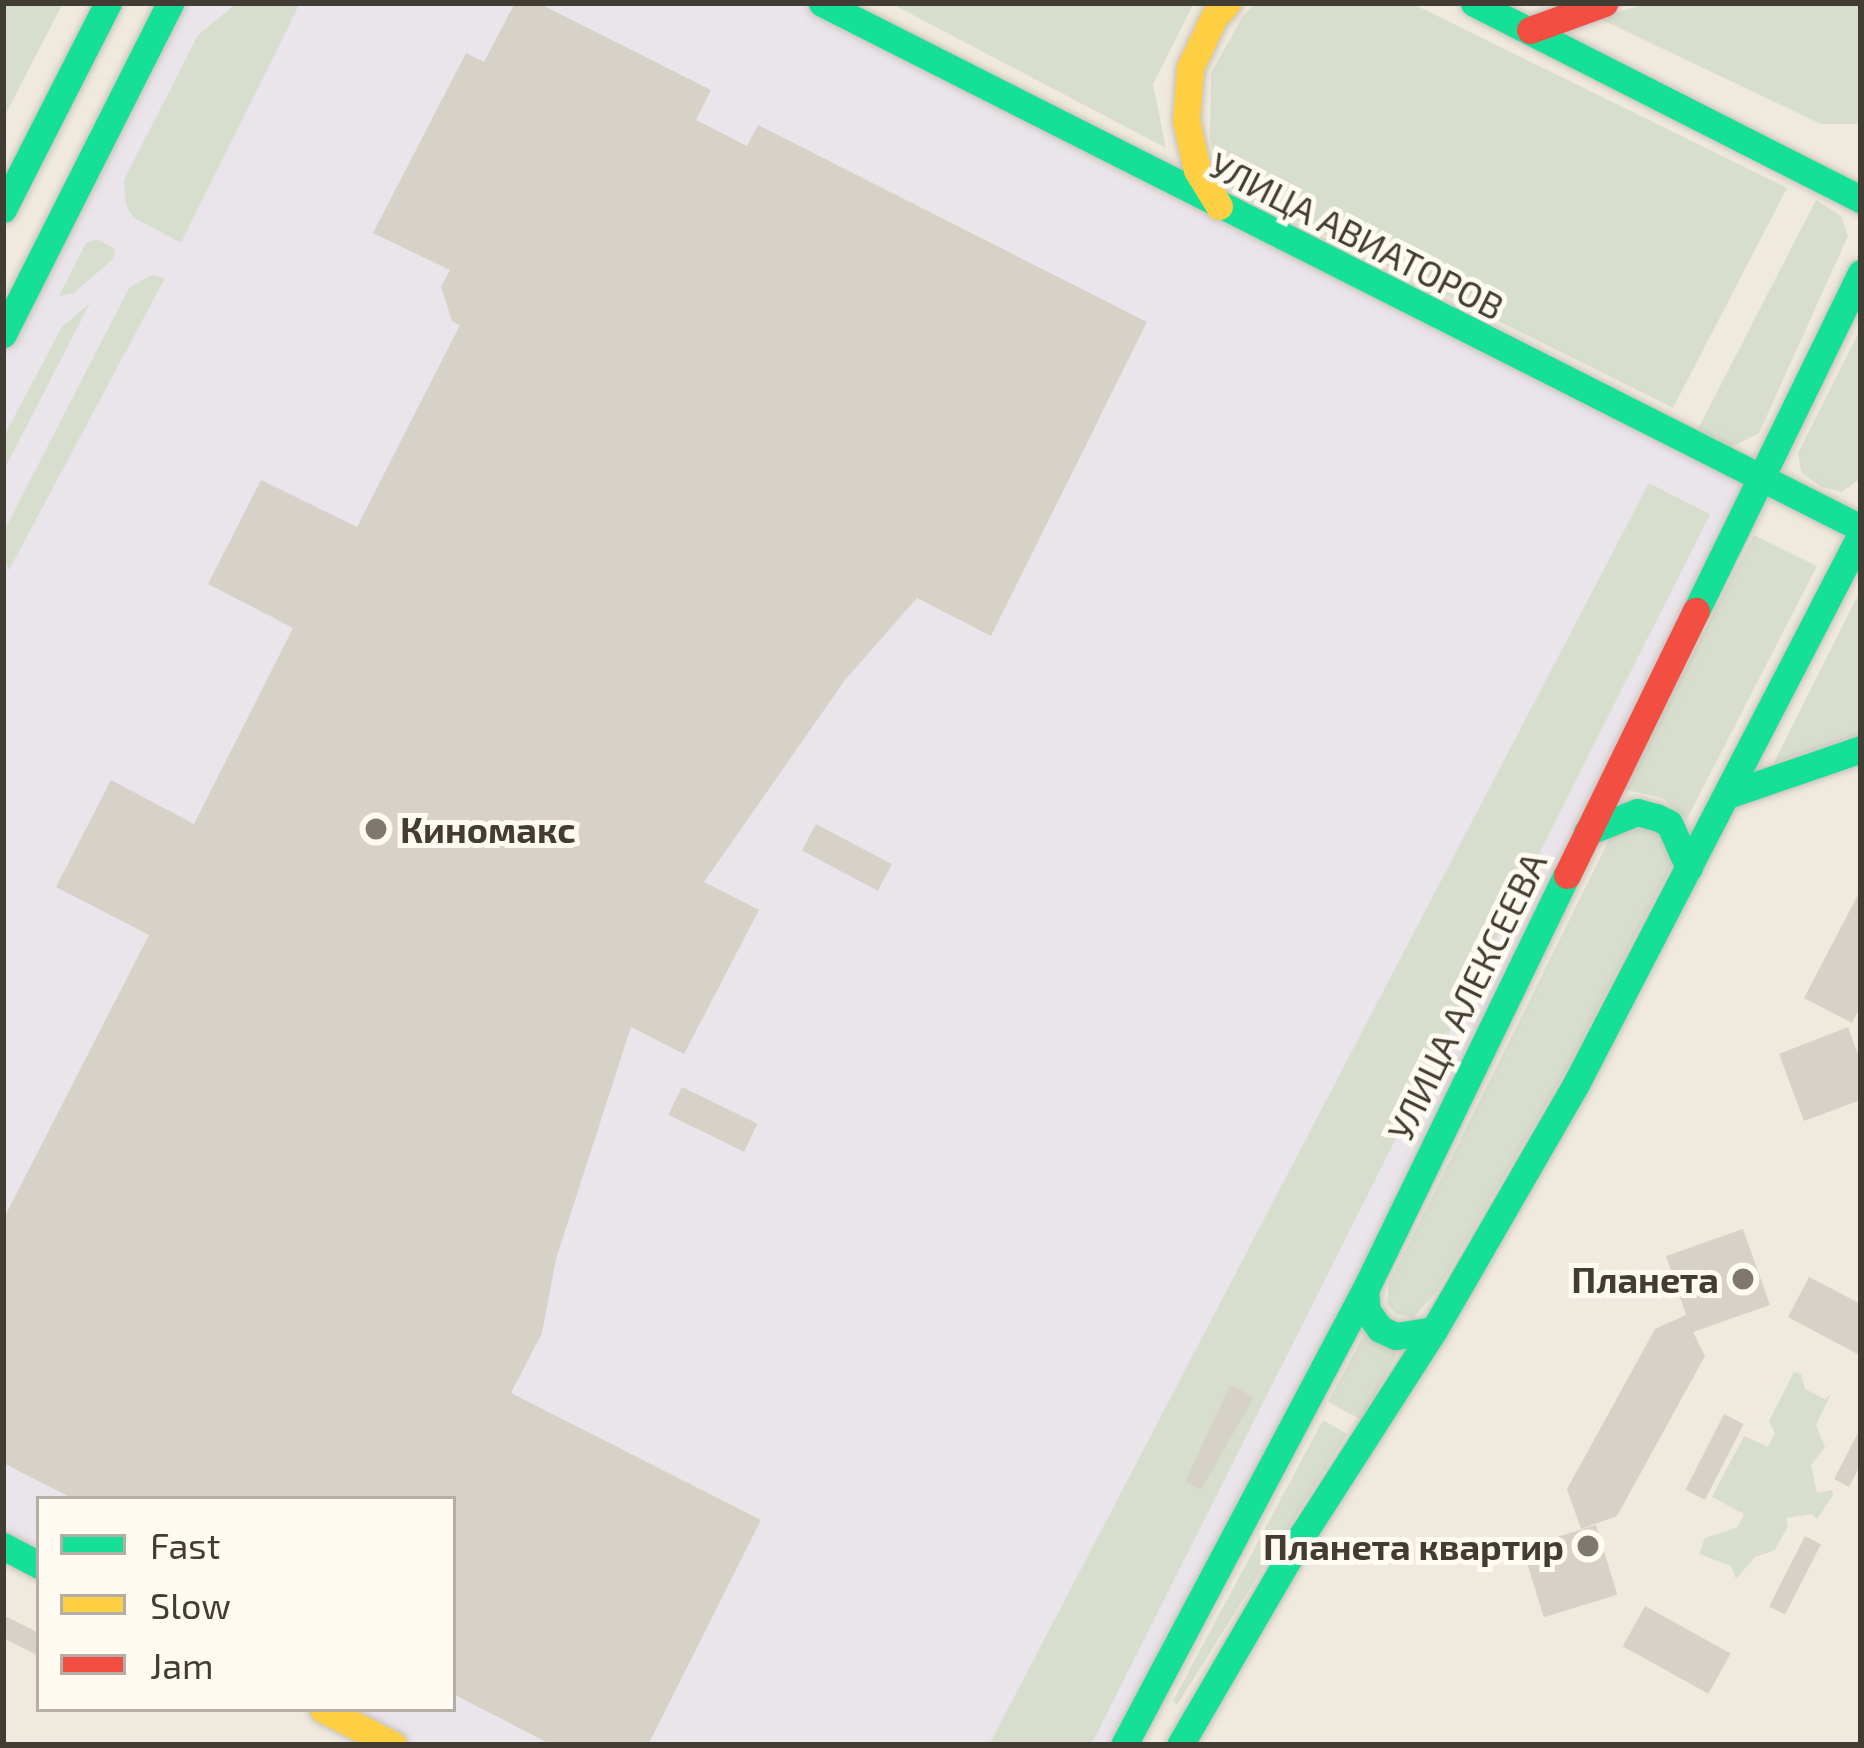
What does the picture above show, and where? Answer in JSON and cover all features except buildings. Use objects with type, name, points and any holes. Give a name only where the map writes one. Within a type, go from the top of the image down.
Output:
[{"type":"street","points":[[3,208],[108,3]]},
{"type":"street","points":[[3,334],[170,3]]},
{"type":"street","name":"УЛИЦА АВИАТОРОВ","points":[[822,3],[1761,476],[1861,531]]},
{"type":"street","points":[[1219,206],[1197,170],[1186,120],[1190,68],[1214,16],[1227,3]]},
{"type":"street","points":[[1474,3],[1861,199]]},
{"type":"street","points":[[1530,30],[1604,3]]},
{"type":"street","name":"УЛИЦА АЛЕКСЕЕВА","points":[[1124,1745],[1365,1290],[1861,273]]},
{"type":"street","points":[[1180,1745],[1303,1534],[1434,1330],[1576,1084],[1861,531]]},
{"type":"street","points":[[1727,795],[1861,749]]},
{"type":"street","points":[[1587,832],[1637,812],[1656,817],[1669,823],[1679,837],[1689,868]]},
{"type":"street","points":[[1365,1290],[1367,1311],[1380,1329],[1396,1336],[1434,1330]]},
{"type":"street","points":[[3,1546],[36,1562]]},
{"type":"street","points":[[329,1712],[393,1745]]},
{"type":"shaded area","points":[[170,3],[822,3],[1761,476],[1124,1745],[393,1745],[329,1712],[456,1712],[456,1496],[36,1496],[36,1563],[3,1546],[3,335]]},
{"type":"green space","points":[[3,3],[63,3],[3,119]]},
{"type":"green space","points":[[237,3],[300,3],[181,243],[133,217],[126,205],[124,180],[198,35]]},
{"type":"green space","points":[[890,3],[1194,3],[1153,84],[1166,148]]},
{"type":"green space","points":[[1256,3],[1411,3],[1787,188],[1673,408],[1229,187],[1218,173],[1210,137],[1211,73],[1243,16]]},
{"type":"green space","points":[[1648,3],[1861,3],[1861,124],[1821,124],[1598,18]]},
{"type":"green space","points":[[1816,200],[1841,216],[1848,236],[1759,433],[1732,447],[1698,429]]},
{"type":"green space","points":[[97,239],[115,249],[113,259],[74,293],[59,296],[86,243]]},
{"type":"green space","points":[[151,275],[165,278],[9,570],[3,557],[3,533],[129,288]]},
{"type":"green space","points":[[90,303],[3,472],[3,438],[62,327]]},
{"type":"green space","points":[[1861,328],[1861,478],[1842,492],[1821,487],[1801,472],[1798,453]]},
{"type":"green space","points":[[1649,483],[1710,514],[1091,1745],[989,1745]]},
{"type":"green space","points":[[1754,535],[1817,566],[1687,819],[1662,798],[1623,789]]},
{"type":"green space","points":[[1860,591],[1861,734],[1773,764]]},
{"type":"green space","points":[[1652,822],[1674,860],[1568,1067],[1437,1291],[1413,1318],[1396,1314],[1387,1304],[1389,1283],[1612,834]]},
{"type":"green space","points":[[1368,1327],[1402,1345],[1362,1420],[1328,1402]]},
{"type":"green space","points":[[1794,1372],[1801,1374],[1805,1389],[1825,1399],[1831,1394],[1816,1425],[1825,1447],[1811,1465],[1817,1493],[1832,1490],[1833,1495],[1817,1519],[1811,1514],[1786,1518],[1788,1526],[1775,1550],[1755,1557],[1736,1579],[1731,1566],[1699,1554],[1705,1538],[1738,1527],[1744,1514],[1712,1497],[1744,1436],[1768,1447],[1775,1433],[1769,1421]]},
{"type":"green space","points":[[1323,1420],[1347,1434],[1177,1705],[1173,1701]]},
{"type":"traffic: fast","points":[[3,209],[108,3]]},
{"type":"traffic: fast","points":[[3,334],[170,3]]},
{"type":"traffic: fast","points":[[822,3],[1861,528]]},
{"type":"traffic: fast","points":[[1474,3],[1861,199]]},
{"type":"traffic: fast","points":[[1696,611],[1861,273]]},
{"type":"traffic: fast","points":[[1180,1745],[1303,1534],[1434,1330],[1576,1084],[1861,534]]},
{"type":"traffic: fast","points":[[1727,795],[1861,749]]},
{"type":"traffic: fast","points":[[1587,832],[1637,812],[1656,817],[1669,823],[1689,868]]},
{"type":"traffic: fast","points":[[1124,1745],[1367,1286],[1567,875]]},
{"type":"traffic: fast","points":[[1365,1290],[1367,1311],[1380,1329],[1396,1336],[1434,1330]]},
{"type":"traffic: fast","points":[[3,1546],[36,1563]]},
{"type":"traffic: slow","points":[[1219,206],[1197,170],[1186,120],[1190,68],[1214,17],[1227,3]]},
{"type":"traffic: slow","points":[[329,1712],[393,1745]]},
{"type":"traffic: jam","points":[[1530,30],[1604,3]]},
{"type":"traffic: jam","points":[[1567,875],[1696,611]]},
{"type":"place","name":"Киномакс","points":[[376,829]]},
{"type":"place","name":"Планета","points":[[1743,1279]]},
{"type":"place","name":"Планета квартир","points":[[1588,1546]]}]
